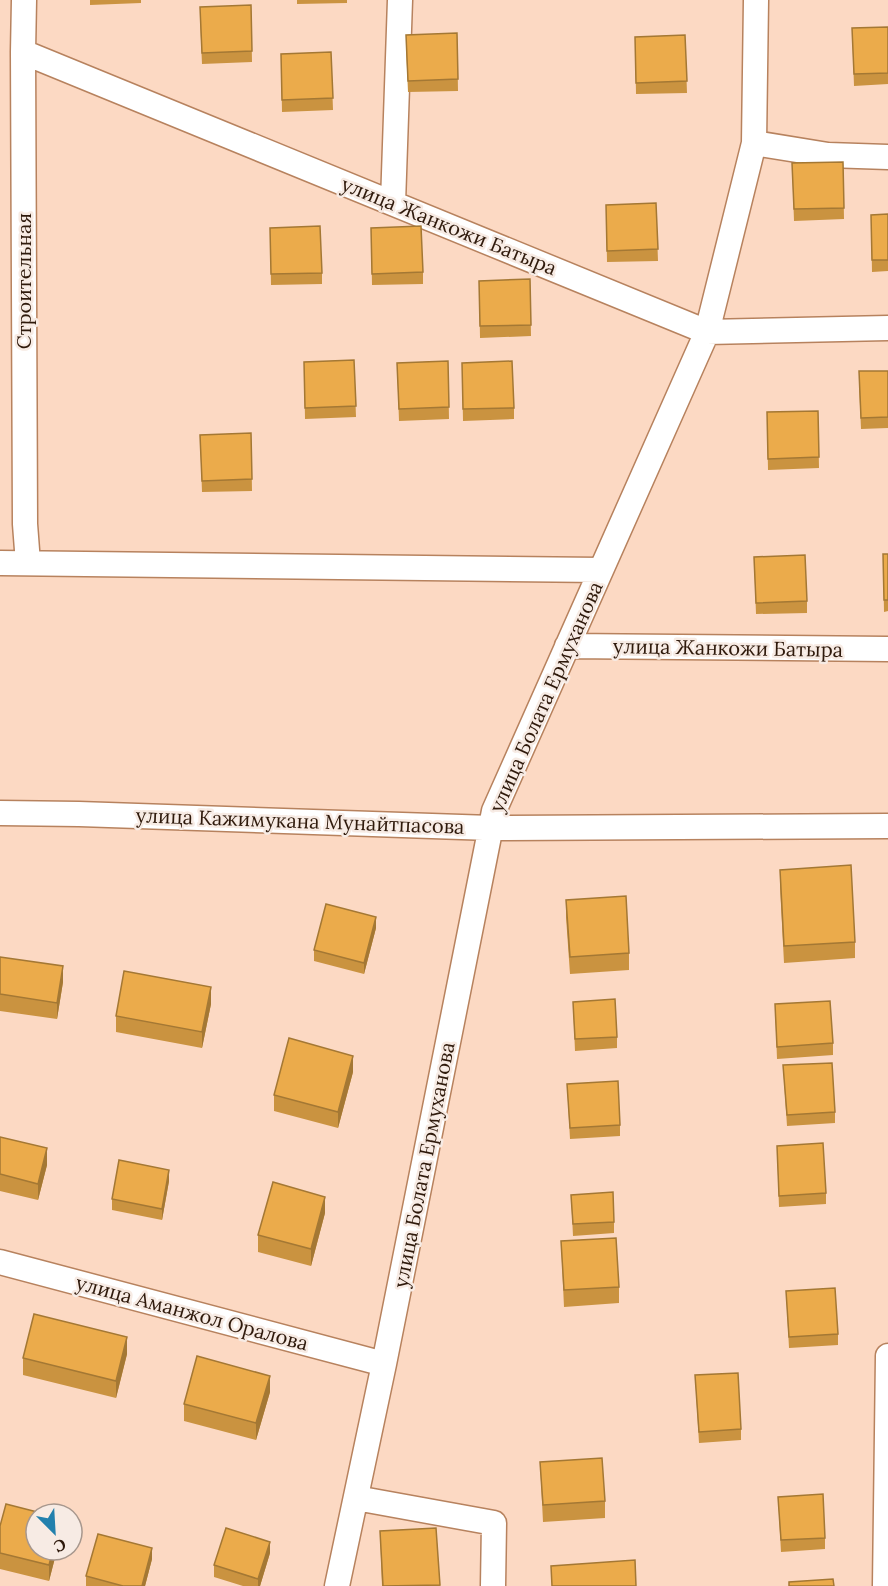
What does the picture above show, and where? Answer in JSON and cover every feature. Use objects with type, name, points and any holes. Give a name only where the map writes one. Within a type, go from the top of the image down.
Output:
[{"type":"street","name":"Строительная","points":[[24,0],[28,563]]},
{"type":"street","points":[[393,203],[400,0]]},
{"type":"street","name":"улица Болата Ермуханова","points":[[337,1586],[384,1364],[494,811],[707,332],[754,143],[756,0]]},
{"type":"street","name":"улица Жанкожи Батыра","points":[[23,52],[707,332],[888,328]]},
{"type":"street","points":[[754,143],[828,155],[888,157]]},
{"type":"street","points":[[0,563],[601,570]]},
{"type":"street","name":"улица Жанкожи Батыра","points":[[567,646],[888,649]]},
{"type":"street","name":"улица Кажимукана Мунайтпасова","points":[[0,813],[491,828],[888,826]]},
{"type":"street","name":"улица Аманжол Оралова","points":[[0,1262],[384,1364]]},
{"type":"street","points":[[885,1586],[888,1356]]},
{"type":"street","points":[[356,1498],[494,1523],[493,1586]]},
{"type":"building","points":[[251,5],[252,51],[202,53],[200,7]]},
{"type":"building","points":[[888,27],[888,73],[854,74],[852,28]]},
{"type":"building","points":[[457,33],[458,79],[408,81],[406,35]]},
{"type":"building","points":[[685,35],[687,81],[636,83],[635,37]]},
{"type":"building","points":[[331,52],[333,98],[282,100],[281,54]]},
{"type":"building","points":[[843,162],[844,208],[794,209],[792,163]]},
{"type":"building","points":[[656,203],[658,249],[607,251],[606,205]]},
{"type":"building","points":[[888,214],[888,260],[872,260],[871,215]]},
{"type":"building","points":[[320,226],[322,273],[271,274],[270,228]]},
{"type":"building","points":[[421,226],[423,272],[372,274],[371,228]]},
{"type":"building","points":[[530,279],[531,325],[480,326],[479,281]]},
{"type":"building","points":[[354,360],[356,406],[305,408],[304,362]]},
{"type":"building","points":[[448,361],[449,407],[399,409],[397,363]]},
{"type":"building","points":[[512,361],[514,408],[463,409],[462,363]]},
{"type":"building","points":[[859,371],[888,371],[888,417],[861,418]]},
{"type":"building","points":[[818,411],[819,457],[768,459],[767,412]]},
{"type":"building","points":[[251,433],[252,479],[202,481],[200,435]]},
{"type":"building","points":[[883,554],[888,554],[888,600],[884,600]]},
{"type":"building","points":[[805,555],[807,601],[756,603],[754,557]]},
{"type":"building","points":[[851,865],[855,942],[784,946],[780,870]]},
{"type":"building","points":[[626,896],[629,953],[570,957],[566,900]]},
{"type":"building","points":[[326,904],[376,917],[364,963],[314,950]]},
{"type":"building","points":[[0,957],[63,966],[57,1003],[0,994]]},
{"type":"building","points":[[124,971],[211,987],[202,1032],[116,1016]]},
{"type":"building","points":[[615,999],[617,1037],[575,1039],[573,1002]]},
{"type":"building","points":[[830,1001],[833,1043],[777,1047],[775,1004]]},
{"type":"building","points":[[289,1038],[353,1056],[338,1112],[274,1095]]},
{"type":"building","points":[[832,1063],[835,1112],[787,1115],[783,1065]]},
{"type":"building","points":[[618,1081],[620,1125],[570,1128],[567,1084]]},
{"type":"building","points":[[0,1137],[47,1148],[38,1184],[0,1174]]},
{"type":"building","points":[[823,1143],[826,1193],[779,1196],[777,1146]]},
{"type":"building","points":[[119,1160],[169,1170],[162,1209],[112,1199]]},
{"type":"building","points":[[273,1182],[325,1197],[311,1249],[258,1235]]},
{"type":"building","points":[[613,1192],[614,1222],[573,1224],[571,1195]]},
{"type":"building","points":[[616,1238],[619,1287],[564,1290],[561,1241]]},
{"type":"building","points":[[835,1288],[838,1334],[789,1337],[786,1291]]},
{"type":"building","points":[[34,1314],[127,1337],[116,1381],[23,1358]]},
{"type":"building","points":[[197,1356],[270,1376],[256,1423],[184,1404]]},
{"type":"building","points":[[738,1373],[741,1429],[699,1432],[695,1375]]},
{"type":"building","points":[[602,1458],[605,1501],[543,1505],[540,1462]]},
{"type":"building","points":[[823,1494],[825,1538],[781,1540],[778,1497]]},
{"type":"building","points":[[6,1504],[24,1509],[24,1559],[0,1553],[0,1526]]},
{"type":"building","points":[[226,1528],[270,1542],[258,1579],[214,1565]]},
{"type":"building","points":[[436,1528],[440,1585],[383,1586],[380,1531]]},
{"type":"building","points":[[98,1534],[152,1548],[142,1586],[123,1586],[86,1576]]},
{"type":"building","points":[[635,1560],[636,1586],[552,1586],[551,1566]]},
{"type":"building","points":[[833,1579],[834,1586],[789,1586],[789,1582]]}]
